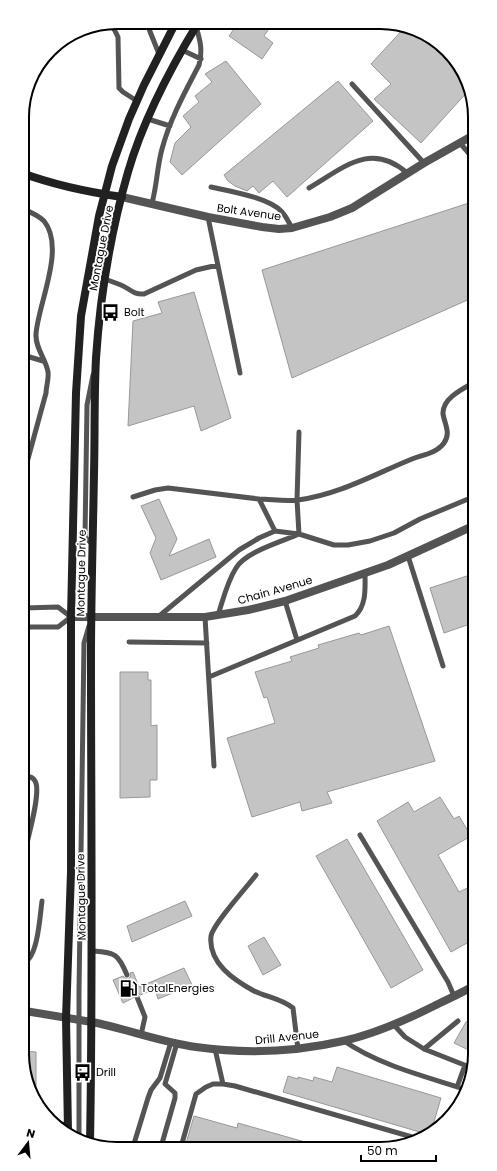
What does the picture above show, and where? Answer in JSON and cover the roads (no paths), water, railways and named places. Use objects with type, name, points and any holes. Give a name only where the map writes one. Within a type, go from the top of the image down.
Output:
[{"type":"main road","name":"Montague Drive","points":[[68,1127],[66,1018],[71,872],[71,617],[76,393],[81,316],[92,251],[112,166],[129,119],[172,29]]},
{"type":"main road","name":"Montague Drive","points":[[90,1138],[93,951],[91,822],[91,618],[96,360],[100,310],[105,279],[128,171],[148,119],[182,50],[194,29]]},
{"type":"main road","points":[[29,175],[84,190],[122,197]]},
{"type":"street","name":"Bolt Avenue","points":[[122,197],[208,217],[262,227],[279,229],[292,228],[330,217],[352,208],[407,173],[468,138]]},
{"type":"street","name":"Chain Avenue","points":[[71,617],[205,617],[248,610],[285,601],[388,565],[468,528]]},
{"type":"street","name":"Drill Avenue","points":[[29,1012],[92,1022],[174,1043],[215,1049],[252,1051],[298,1049],[344,1040],[393,1024],[413,1016],[468,989]]},
{"type":"lane","points":[[114,29],[118,37],[119,88],[137,101]]},
{"type":"lane","points":[[149,29],[159,54]]},
{"type":"lane","points":[[152,203],[156,188],[162,149],[179,102],[201,59],[202,50],[198,29]]},
{"type":"lane","points":[[182,50],[201,59]]},
{"type":"lane","points":[[352,84],[424,163]]},
{"type":"lane","points":[[148,119],[170,126]]},
{"type":"lane","points":[[460,143],[468,152]]},
{"type":"lane","points":[[309,188],[350,164],[366,158],[379,158],[398,165],[407,173]]},
{"type":"lane","points":[[211,187],[249,196],[271,204],[282,211],[292,228]]},
{"type":"lane","points":[[29,212],[38,216],[44,221],[51,235],[52,250],[47,286],[36,336],[37,344],[48,371],[46,393],[29,455]]},
{"type":"lane","points":[[208,217],[240,373]]},
{"type":"lane","points":[[105,279],[122,285],[131,292],[144,294],[196,270],[218,265]]},
{"type":"lane","points":[[29,357],[43,361]]},
{"type":"lane","points":[[133,497],[155,490],[168,488],[258,498],[297,500],[319,496],[348,486],[441,447],[447,439],[448,434],[443,414],[445,406],[459,390],[468,386]]},
{"type":"lane","points":[[299,432],[297,500],[299,534]]},
{"type":"lane","points":[[258,498],[275,531]]},
{"type":"lane","points":[[156,618],[233,554],[250,543],[275,531],[299,534],[334,545],[348,545],[370,541],[394,533],[420,519],[468,499]]},
{"type":"lane","points":[[218,615],[234,572],[239,563],[257,552],[299,534]]},
{"type":"lane","points":[[408,556],[443,666]]},
{"type":"lane","points":[[209,677],[355,616],[361,611],[365,589],[365,573]]},
{"type":"lane","points":[[285,601],[296,640]]},
{"type":"lane","points":[[29,608],[58,607],[71,617],[58,627],[29,626]]},
{"type":"lane","points":[[205,617],[214,766]]},
{"type":"lane","points":[[79,1133],[84,643],[91,618]]},
{"type":"lane","points":[[128,642],[207,643]]},
{"type":"lane","points":[[29,777],[35,780],[37,785],[37,798],[29,833]]},
{"type":"lane","points":[[360,835],[448,982],[454,996]]},
{"type":"lane","points":[[256,875],[216,925],[211,936],[212,949],[220,967],[237,981],[264,996],[287,1003],[293,1008],[298,1049]]},
{"type":"lane","points":[[29,960],[33,954],[42,901]]},
{"type":"lane","points":[[93,951],[112,953],[121,962],[127,974]]},
{"type":"lane","points":[[137,997],[146,1017],[142,1035]]},
{"type":"lane","points":[[424,1049],[458,1020]]},
{"type":"lane","points":[[393,1024],[406,1037],[424,1049],[465,1065],[457,1087]]},
{"type":"lane","points":[[344,1040],[373,1057],[461,1089]]},
{"type":"lane","points":[[162,1142],[175,1098],[174,1093],[165,1084],[174,1043]]},
{"type":"lane","points":[[135,1142],[151,1090],[160,1078],[174,1043]]},
{"type":"lane","points":[[215,1049],[224,1084]]},
{"type":"lane","points":[[182,1142],[196,1094],[213,1084],[235,1086],[409,1137]]},
{"type":"place","name":"Bolt","points":[[111,312]]},
{"type":"place","name":"TotalEnergies","points":[[128,988]]},
{"type":"place","name":"Drill","points":[[83,1072]]}]
